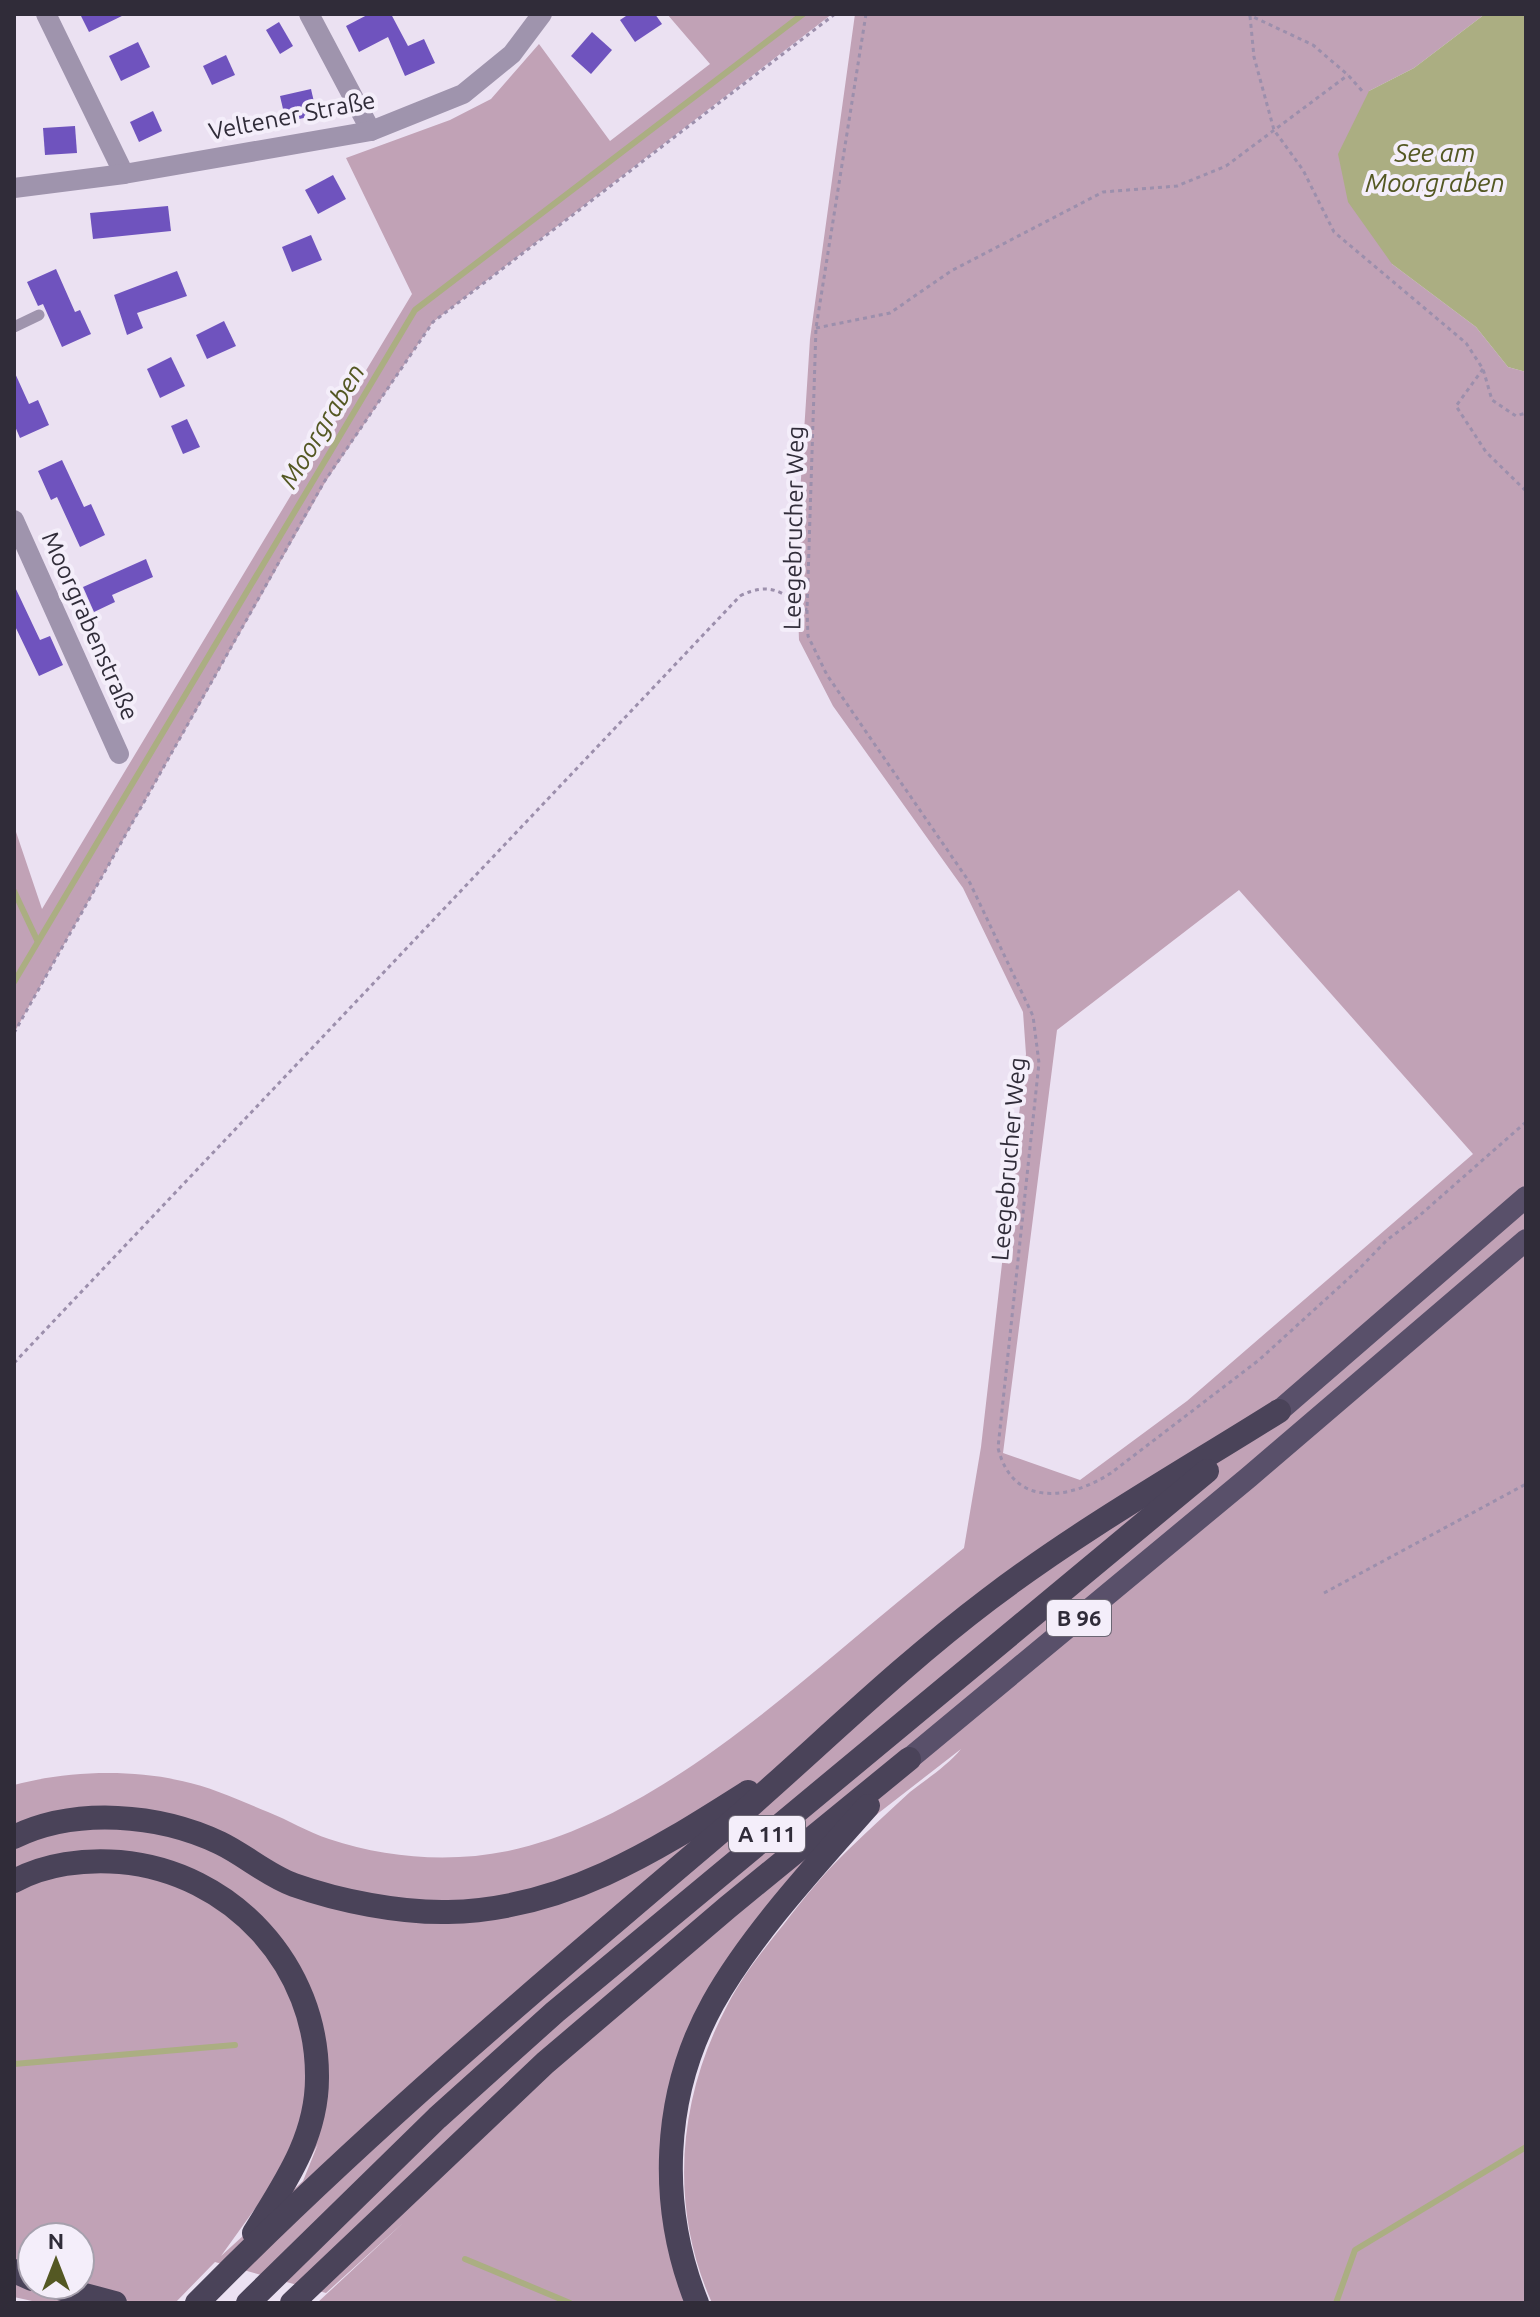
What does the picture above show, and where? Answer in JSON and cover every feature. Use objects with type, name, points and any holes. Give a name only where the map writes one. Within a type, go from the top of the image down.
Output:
[{"type":"highway","points":[[197,2303],[317,2184],[516,2004],[712,1839],[933,1644],[997,1593],[1126,1506],[1279,1411],[1526,1197]]},
{"type":"highway","name":"B 96","points":[[909,1759],[1249,1477],[1526,1240]]},
{"type":"highway","name":"A 111","points":[[248,2303],[437,2118],[555,2012],[1279,1411]]},
{"type":"highway","points":[[14,1837],[28,1830],[76,1819],[120,1818],[164,1824],[219,1843],[292,1885],[356,1901],[449,1912],[537,1899],[613,1872],[670,1841],[811,1752]]},
{"type":"highway","points":[[697,2303],[681,2256],[671,2177],[674,2114],[687,2062],[712,2004],[739,1962],[909,1759]]},
{"type":"highway","name":"A 111","points":[[299,2295],[556,2053],[909,1759]]},
{"type":"highway","points":[[14,1881],[39,1871],[85,1861],[126,1862],[168,1871],[210,1890],[243,1913],[275,1946],[285,1963],[303,1997],[314,2041],[317,2080],[313,2115],[298,2159],[232,2267]]},
{"type":"street","points":[[46,14],[124,174]]},
{"type":"street","points":[[309,14],[371,131]]},
{"type":"street","name":"Veltener Straße","points":[[14,188],[124,174],[371,131],[463,94],[512,54],[542,14]]},
{"type":"street","name":"Moorgrabenstraße","points":[[14,520],[119,754]]},
{"type":"lane","points":[[14,327],[39,315]]},
{"type":"path","points":[[14,1033],[324,482],[433,322],[835,14]]},
{"type":"path","name":"Leegebrucher Weg","points":[[866,14],[816,328],[808,636],[827,675],[970,883],[1033,1016],[1039,1063],[998,1448],[1002,1463],[1017,1482],[1036,1492],[1066,1492],[1089,1486],[1111,1473],[1259,1360],[1387,1240],[1419,1216],[1526,1122]]},
{"type":"path","points":[[1249,15],[1313,45],[1364,93]]},
{"type":"path","points":[[1249,15],[1254,57],[1274,130],[1303,170],[1334,232],[1466,343],[1483,369],[1492,400],[1516,416],[1526,413]]},
{"type":"path","points":[[816,328],[890,313],[951,271],[1103,192],[1177,186],[1226,166],[1348,75]]},
{"type":"path","points":[[1483,369],[1456,406],[1486,452],[1526,491]]},
{"type":"path","points":[[14,1363],[740,596],[756,588],[778,590],[807,610]]},
{"type":"path","points":[[1324,1593],[1526,1484]]},
{"type":"shaded area","points":[[667,14],[832,14],[433,322],[326,481],[14,1033],[14,826],[42,909],[412,294],[346,158],[450,120],[491,99],[539,44],[610,141],[710,64]]},
{"type":"shaded area","points":[[855,14],[1485,14],[1414,68],[1369,91],[1392,264],[1476,327],[1508,367],[1526,372],[1526,2303],[712,2303],[698,2266],[689,2228],[685,2190],[689,2114],[711,2040],[747,1973],[814,1886],[886,1814],[961,1749],[791,1881],[673,2070],[662,2126],[686,2303],[317,2303],[404,2222],[326,2293],[215,2262],[175,2303],[41,2303],[32,2301],[96,2301],[96,2221],[16,2221],[14,2297],[14,1785],[76,1774],[120,1773],[162,1777],[215,1791],[321,1836],[373,1851],[418,1857],[463,1857],[508,1851],[598,1820],[684,1771],[764,1712],[964,1548],[981,1447],[1026,1054],[1023,1012],[963,888],[833,706],[799,640],[796,556],[810,339]],"holes":[[[1239,890],[1473,1154],[1187,1401],[1080,1480],[1003,1453],[1057,1030]],[[318,2144],[303,2181],[221,2256],[280,2174],[299,2179]]]},
{"type":"water","name":"See am Moorgraben","points":[[1485,14],[1526,14],[1526,372],[1508,367],[1476,327],[1392,264],[1348,202],[1338,154],[1369,91],[1414,68]]},
{"type":"building","points":[[80,14],[126,14],[89,32]]},
{"type":"building","points":[[369,14],[391,14],[408,46],[424,39],[435,63],[405,76],[388,37],[359,52],[346,26]]},
{"type":"building","points":[[629,14],[655,14],[662,24],[635,42],[620,20]]},
{"type":"building","points":[[279,22],[293,46],[280,54],[266,30]]},
{"type":"building","points":[[592,32],[612,50],[591,74],[571,56]]},
{"type":"building","points":[[138,42],[150,67],[121,81],[109,56]]},
{"type":"building","points":[[226,55],[235,75],[212,85],[203,66]]},
{"type":"building","points":[[311,89],[317,115],[286,122],[280,96]]},
{"type":"building","points":[[153,111],[162,131],[139,142],[130,122]]},
{"type":"building","points":[[75,126],[77,153],[45,155],[43,128]]},
{"type":"building","points":[[333,175],[346,199],[318,214],[305,190]]},
{"type":"building","points":[[168,206],[171,231],[93,239],[90,213]]},
{"type":"building","points":[[311,235],[322,260],[292,272],[282,247]]},
{"type":"building","points":[[56,269],[75,312],[80,310],[91,334],[62,347],[43,304],[38,306],[27,282]]},
{"type":"building","points":[[177,271],[187,296],[137,313],[143,328],[127,335],[114,295]]},
{"type":"building","points":[[224,321],[236,346],[207,359],[196,335]]},
{"type":"building","points":[[171,357],[185,386],[160,398],[147,369]]},
{"type":"building","points":[[14,371],[29,404],[38,400],[49,425],[20,438],[14,424]]},
{"type":"building","points":[[187,419],[200,447],[183,454],[171,426]]},
{"type":"building","points":[[62,460],[84,507],[91,504],[105,535],[80,547],[57,497],[51,500],[38,471]]},
{"type":"building","points":[[146,559],[153,577],[112,595],[115,602],[94,612],[83,587]]},
{"type":"building","points":[[14,585],[40,640],[50,636],[63,665],[39,676],[14,624]]},
{"type":"waterway","name":"Moorgraben","points":[[14,982],[415,310],[803,14]]},
{"type":"waterway","points":[[14,891],[37,940]]},
{"type":"waterway","points":[[14,2064],[235,2045]]},
{"type":"waterway","points":[[1336,2303],[1355,2250],[1526,2147]]},
{"type":"waterway","points":[[465,2259],[570,2303]]}]
